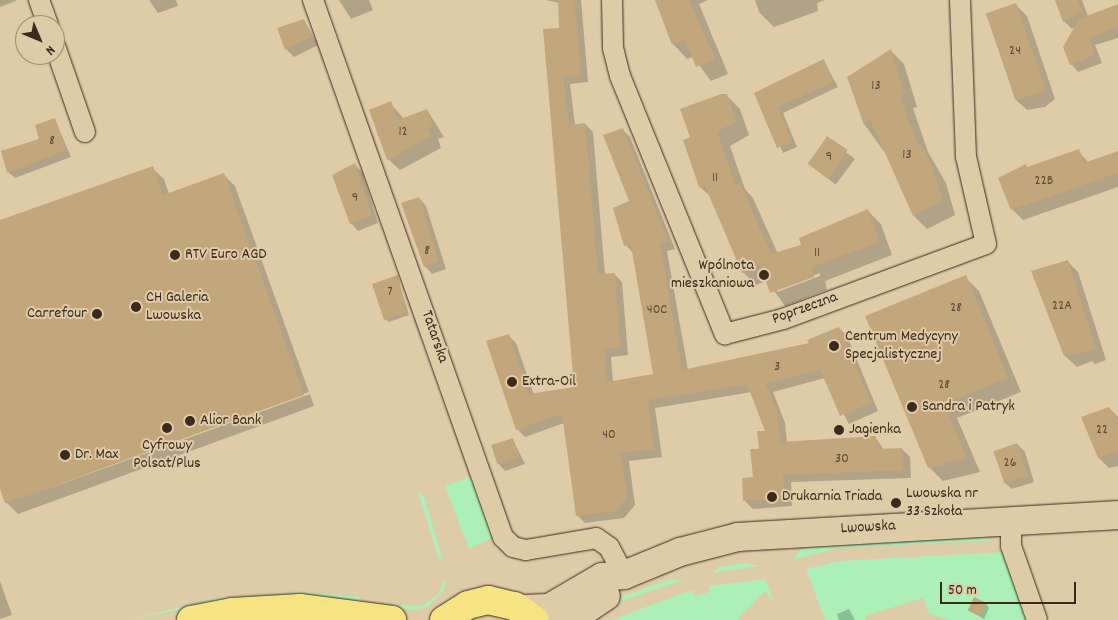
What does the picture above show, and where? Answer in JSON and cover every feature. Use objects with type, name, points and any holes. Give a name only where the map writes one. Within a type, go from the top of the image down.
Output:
[{"type":"highway","points":[[449,618],[488,600],[528,615]]},
{"type":"highway","points":[[192,620],[232,612],[300,608],[392,620]]},
{"type":"main road","name":"Lwowska","points":[[528,615],[549,608],[602,577],[624,575],[680,552],[756,535],[1118,515]]},
{"type":"main road","name":"Lwowska","points":[[570,620],[611,593],[624,575]]},
{"type":"street","points":[[39,0],[44,15]]},
{"type":"street","name":"Tatarska","points":[[313,0],[503,537],[513,547],[526,550],[596,538],[608,547],[624,575]]},
{"type":"street","name":"Poprzeczna","points":[[612,0],[618,71],[725,334],[783,319],[986,244],[966,157],[960,0]]},
{"type":"street","points":[[62,65],[85,132]]},
{"type":"street","points":[[1011,520],[1012,546],[1037,620]]},
{"type":"green space","points":[[476,475],[495,536],[469,549],[445,486]]},
{"type":"green space","points":[[418,492],[424,496],[442,558],[439,559]]},
{"type":"green space","points":[[983,537],[995,540],[837,548],[793,560],[800,550],[813,545]]},
{"type":"green space","points":[[1004,552],[1029,620],[950,620],[929,614],[923,598],[865,616],[866,620],[825,620],[806,569],[839,561]]},
{"type":"green space","points":[[745,563],[760,566],[712,573],[720,567]]},
{"type":"green space","points":[[446,576],[444,590],[428,607],[414,610],[379,604],[423,606],[438,594]]},
{"type":"green space","points":[[670,579],[683,580],[616,603],[615,599]]},
{"type":"green space","points":[[765,579],[774,602],[765,591],[737,620],[611,620],[692,590],[694,596],[710,592],[709,586]]},
{"type":"green space","points":[[301,592],[360,597],[360,601],[307,596],[216,602],[128,620],[217,598]]},
{"type":"building","points":[[558,0],[574,0],[581,75],[563,76],[569,125],[585,123],[598,274],[615,273],[620,347],[604,349],[607,382],[653,374],[631,245],[624,246],[613,208],[629,201],[603,135],[623,128],[668,241],[660,243],[682,370],[809,343],[807,340],[839,327],[871,403],[840,416],[820,369],[766,384],[778,414],[780,442],[876,436],[877,449],[902,448],[903,470],[783,475],[785,498],[743,501],[742,478],[753,477],[750,449],[759,449],[757,431],[765,431],[747,384],[648,400],[654,449],[621,453],[627,497],[616,511],[576,516],[562,414],[516,430],[486,341],[509,334],[529,394],[574,387],[543,29],[559,28]]},
{"type":"building","points":[[655,0],[689,0],[715,59],[696,67],[685,40],[672,45]]},
{"type":"building","points":[[1055,0],[1078,0],[1083,12],[1063,22]]},
{"type":"building","points":[[1016,3],[1046,90],[1016,100],[986,13]]},
{"type":"building","points":[[1118,4],[1118,27],[1089,38],[1095,55],[1070,65],[1063,47],[1079,19]]},
{"type":"building","points":[[304,19],[311,37],[285,50],[277,28]]},
{"type":"building","points":[[891,49],[904,93],[900,95],[918,146],[922,144],[933,168],[942,201],[913,216],[869,117],[864,125],[847,77]]},
{"type":"building","points":[[824,59],[833,82],[778,107],[792,142],[777,148],[754,93]]},
{"type":"building","points":[[721,94],[727,94],[736,121],[717,132],[736,185],[740,183],[771,254],[801,245],[799,238],[868,209],[879,242],[812,267],[814,277],[770,293],[760,265],[742,273],[705,186],[699,187],[683,140],[690,137],[680,109]]},
{"type":"building","points":[[391,101],[398,120],[427,109],[433,126],[428,128],[431,136],[387,160],[369,110]]},
{"type":"building","points":[[55,118],[66,150],[7,173],[1,151],[39,139],[35,125]]},
{"type":"building","points":[[827,136],[848,150],[829,178],[808,164]]},
{"type":"building","points":[[1079,149],[1084,163],[1118,151],[1118,173],[1011,210],[998,178],[1026,164],[1027,167]]},
{"type":"building","points":[[355,163],[372,216],[350,224],[332,175]]},
{"type":"building","name":"CH Galeria Lwowska","points":[[153,166],[163,195],[224,173],[304,395],[5,503],[0,489],[0,220]]},
{"type":"building","points":[[419,197],[439,261],[424,267],[401,203]]},
{"type":"building","points":[[1068,260],[1096,349],[1064,356],[1031,271]]},
{"type":"building","points":[[398,275],[406,312],[384,320],[372,284]]},
{"type":"building","points":[[966,275],[1008,378],[944,404],[967,458],[928,468],[865,316]]},
{"type":"building","points":[[1109,407],[1118,421],[1118,451],[1098,458],[1081,417]]},
{"type":"building","points":[[513,438],[519,457],[497,464],[491,445]]},
{"type":"building","points":[[1017,443],[1028,475],[1004,483],[993,451]]},
{"type":"building","points":[[974,597],[987,603],[980,617],[968,611]]},
{"type":"place","name":"RTV Euro AGD","points":[[175,255]]},
{"type":"place","name":"Wpólnota mieszkaniowa","points":[[764,275]]},
{"type":"place","name":"CH Galeria Lwowska","points":[[136,307]]},
{"type":"place","name":"Carrefour","points":[[97,314]]},
{"type":"place","name":"Centrum Medycyny Specjalistycznej","points":[[834,346]]},
{"type":"place","name":"Extra-Oil","points":[[512,382]]},
{"type":"place","name":"Sandra i Patryk","points":[[912,407]]},
{"type":"place","name":"Alior Bank","points":[[190,421]]},
{"type":"place","name":"Cyfrowy Polsat/Plus","points":[[167,428]]},
{"type":"place","name":"Jagienka","points":[[839,430]]},
{"type":"place","name":"Dr. Max","points":[[65,455]]},
{"type":"place","name":"Drukarnia Triada","points":[[772,497]]},
{"type":"place","name":"Lwowska nr 33 Szkoła","points":[[896,503]]}]
